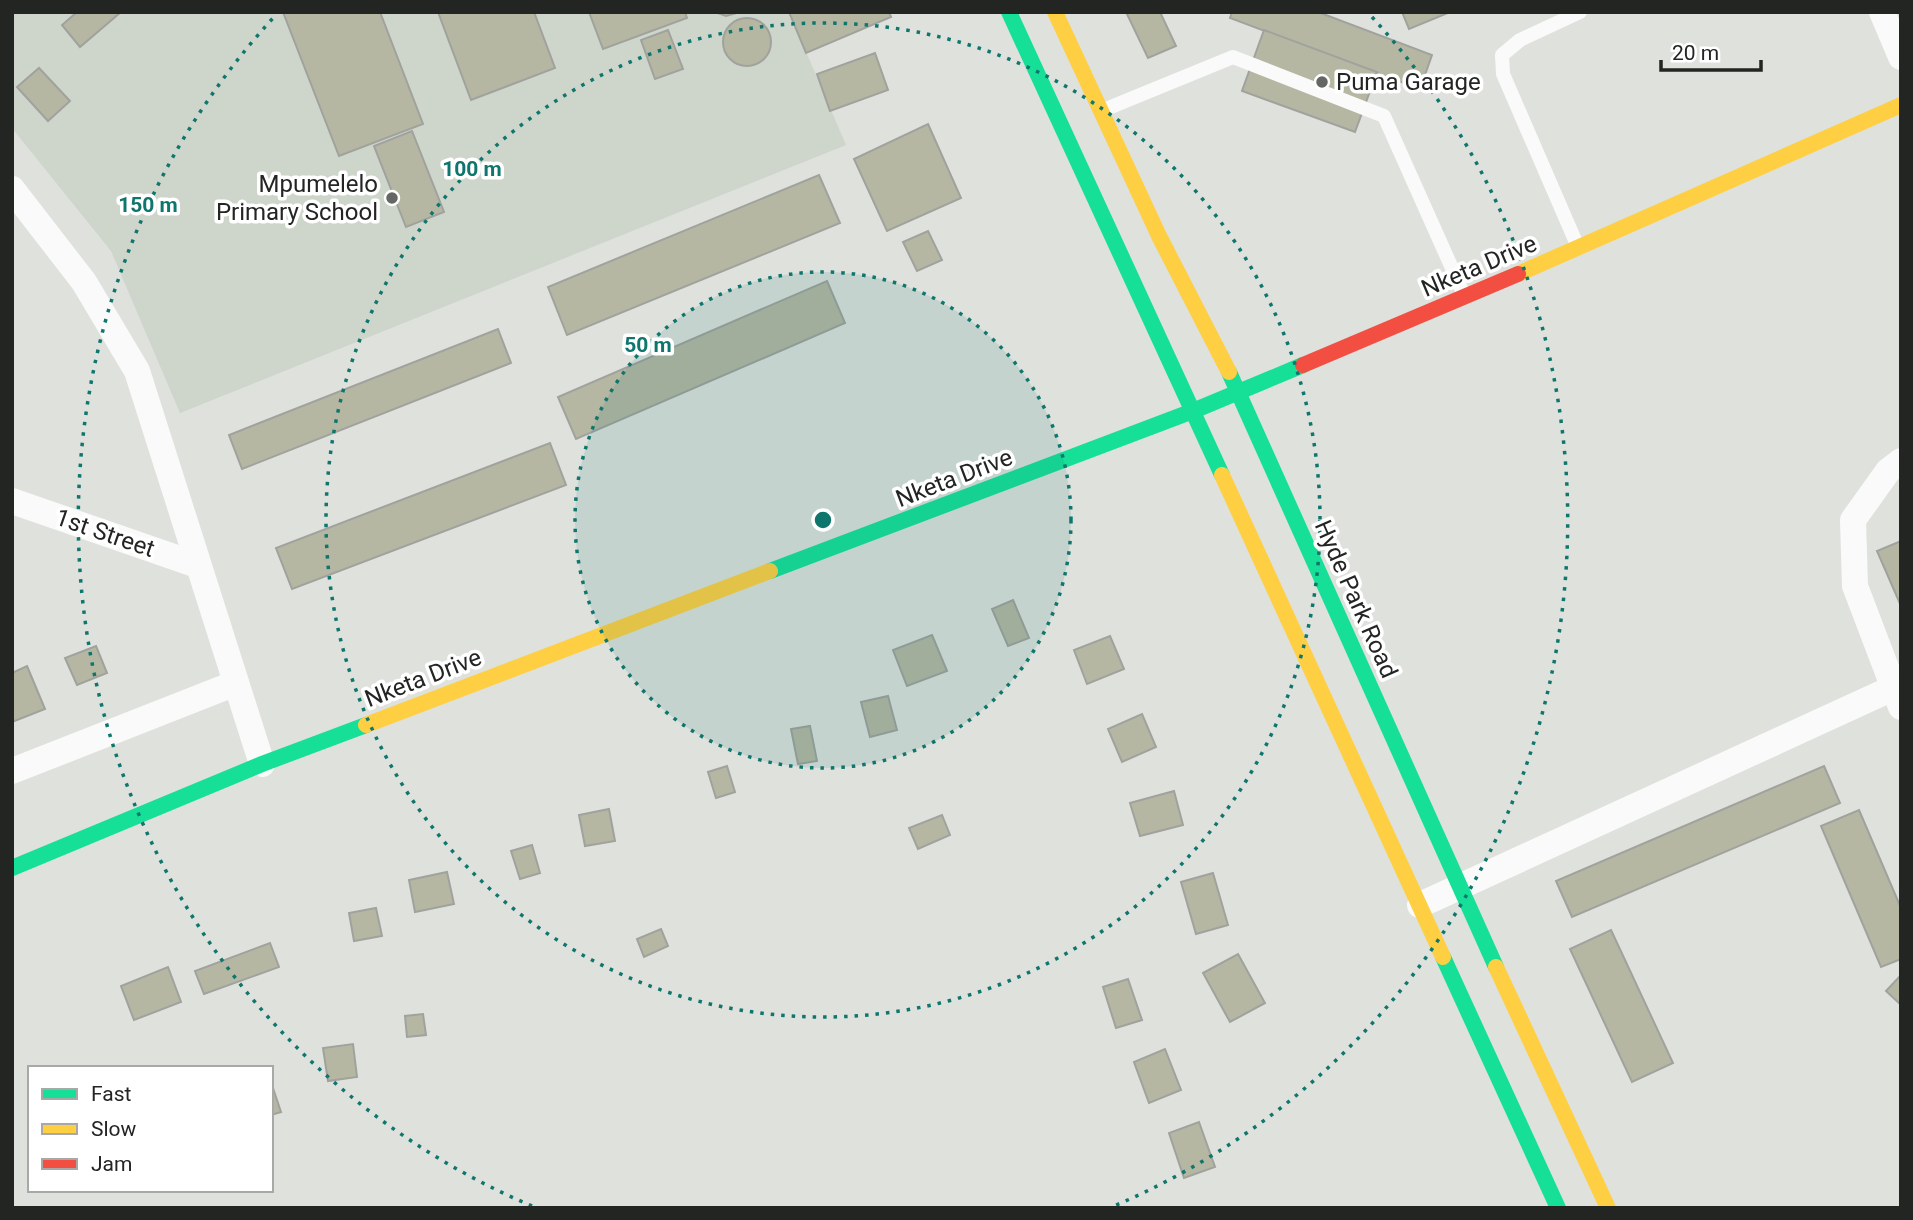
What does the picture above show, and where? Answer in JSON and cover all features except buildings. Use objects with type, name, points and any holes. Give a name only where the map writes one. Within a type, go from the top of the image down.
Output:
[{"type":"street","points":[[1009,12],[1558,1208]]},
{"type":"street","name":"Hyde Park Road","points":[[1055,12],[1159,236],[1238,391],[1460,889],[1608,1208]]},
{"type":"street","points":[[1882,12],[1901,57]]},
{"type":"street","name":"Nketa Drive","points":[[12,867],[262,764],[1193,411],[1578,249],[1901,105]]},
{"type":"street","points":[[12,189],[84,282],[137,371],[262,764]]},
{"type":"street","points":[[1420,905],[1897,698],[1855,586],[1853,520],[1888,471],[1901,461]]},
{"type":"street","name":"1st Street","points":[[12,501],[197,565]]},
{"type":"street","points":[[12,771],[236,683]]},
{"type":"lane","points":[[1578,249],[1503,74],[1502,55],[1520,40],[1580,12]]},
{"type":"lane","points":[[1101,111],[1233,57],[1384,116],[1465,296]]},
{"type":"shaded area","name":"Mpumelelo Primary School","points":[[12,12],[789,12],[846,145],[180,413],[111,251],[12,128]]},
{"type":"traffic: fast","points":[[1009,12],[1222,475]]},
{"type":"traffic: fast","points":[[770,571],[1193,411],[1303,365]]},
{"type":"traffic: fast","points":[[1229,372],[1496,967]]},
{"type":"traffic: fast","points":[[12,868],[262,764],[366,725]]},
{"type":"traffic: fast","points":[[1443,957],[1558,1208]]},
{"type":"traffic: slow","points":[[1055,12],[1159,236],[1229,372]]},
{"type":"traffic: slow","points":[[1518,274],[1901,105]]},
{"type":"traffic: slow","points":[[1222,475],[1443,957]]},
{"type":"traffic: slow","points":[[366,725],[770,571]]},
{"type":"traffic: slow","points":[[1496,967],[1608,1208]]},
{"type":"traffic: jam","points":[[1303,365],[1518,274]]},
{"type":"place","name":"Puma Garage","points":[[1322,82]]},
{"type":"place","name":"Mpumelelo Primary School","points":[[392,198]]}]
